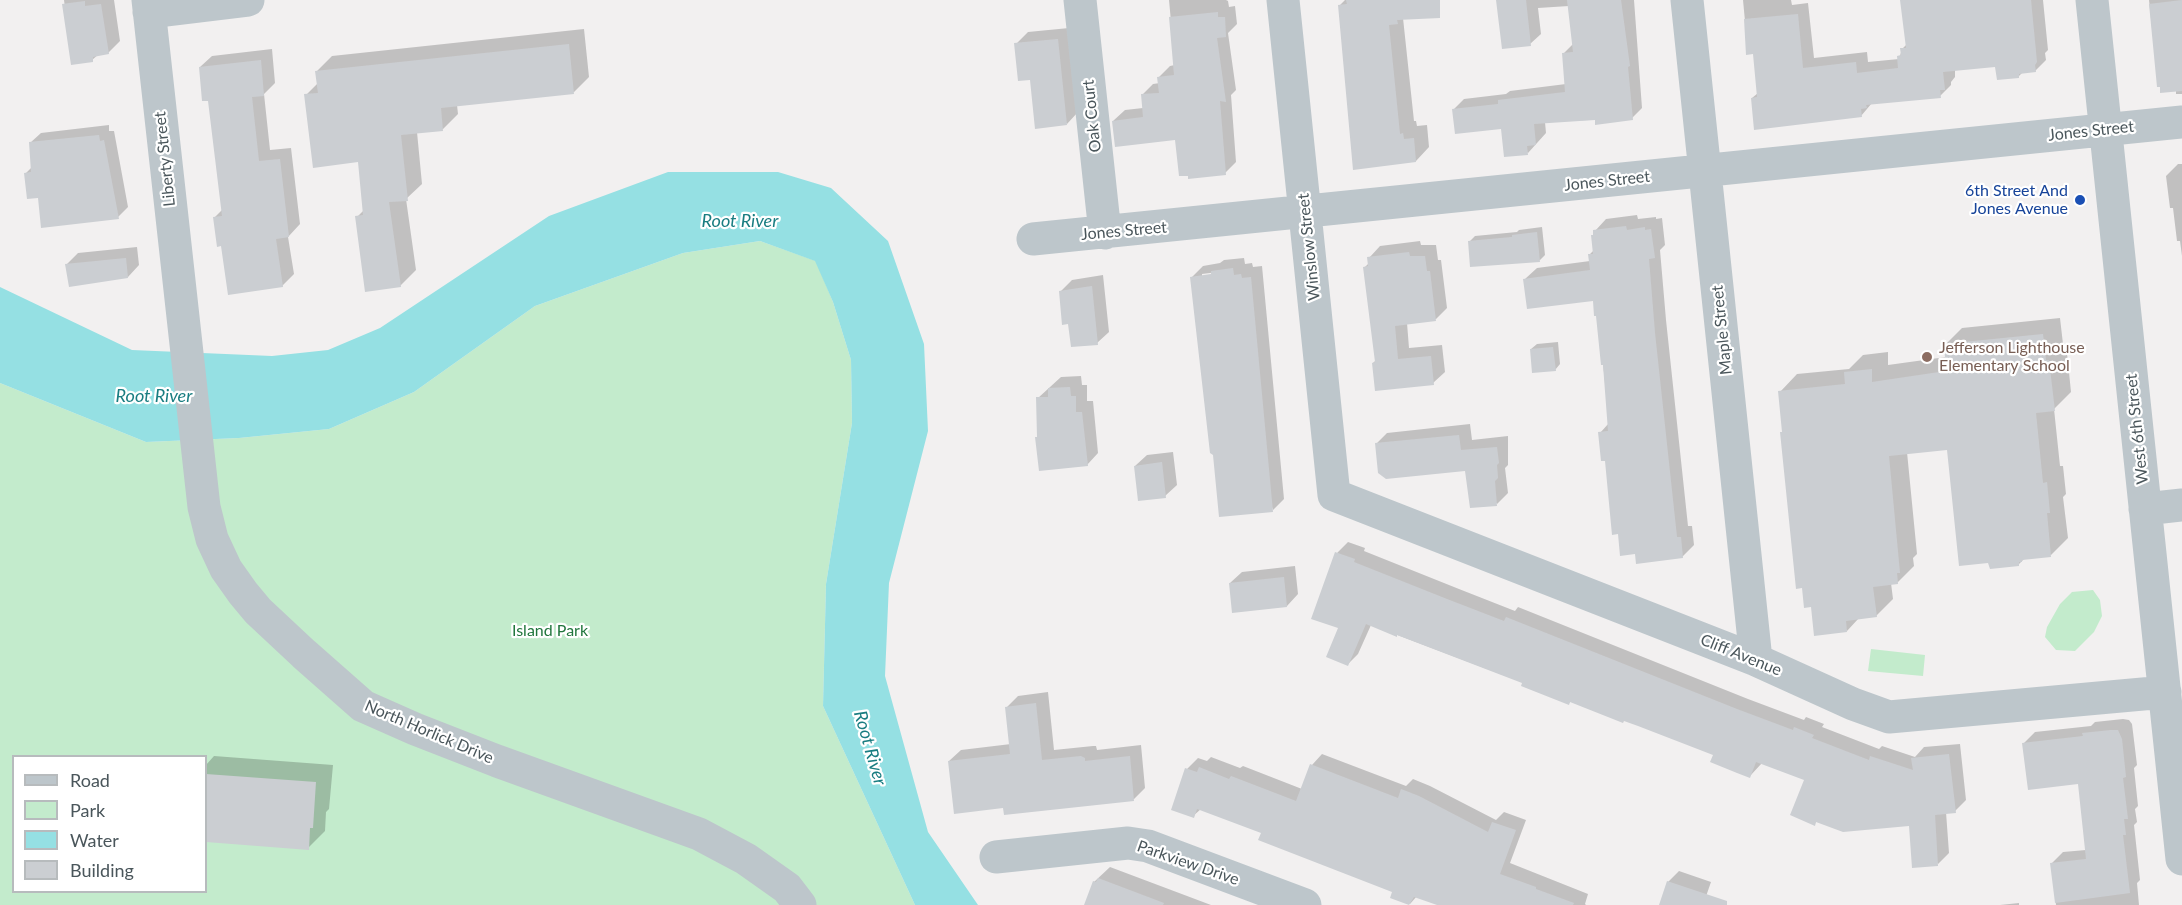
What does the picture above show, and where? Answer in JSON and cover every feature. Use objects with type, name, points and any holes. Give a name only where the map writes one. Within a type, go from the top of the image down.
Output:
[{"type":"street","points":[[148,6],[248,0]]},
{"type":"street","name":"Oak Court","points":[[1080,0],[1105,233]]},
{"type":"street","name":"Winslow Street","points":[[1283,0],[1334,495]]},
{"type":"street","name":"Maple Street","points":[[1688,0],[1756,660]]},
{"type":"street","name":"West 6th Street","points":[[2092,0],[2182,859]]},
{"type":"street","name":"Liberty Street","points":[[148,6],[183,317]]},
{"type":"street","name":"Jones Street","points":[[1033,239],[2182,122]]},
{"type":"street","name":"North Horlick Drive","points":[[183,317],[201,485],[212,539],[226,569],[237,585],[273,626],[363,706],[496,761],[699,834],[746,859],[787,888],[800,905]]},
{"type":"street","name":"Cliff Avenue","points":[[1334,495],[1756,660],[1853,704],[1889,717],[2165,692]]},
{"type":"street","points":[[2145,509],[2182,505]]},
{"type":"street","name":"Parkview Drive","points":[[996,857],[1128,843],[1148,846],[1305,905]]},
{"type":"green space","name":"Island Park","points":[[760,241],[816,261],[833,302],[851,360],[852,423],[826,584],[823,706],[915,905],[0,905],[0,383],[146,442],[239,438],[329,429],[414,392],[535,306],[683,253]]},
{"type":"green space","points":[[2093,590],[2100,600],[2102,616],[2094,632],[2075,651],[2056,650],[2045,637],[2047,627],[2060,604],[2072,592]]},
{"type":"green space","points":[[1871,649],[1925,655],[1923,676],[1868,671]]},
{"type":"water","name":"Root River","points":[[668,172],[778,172],[831,188],[888,241],[924,344],[928,431],[889,583],[885,676],[928,832],[978,905],[915,905],[823,706],[826,584],[852,423],[851,360],[833,302],[815,261],[760,241],[683,253],[535,306],[414,392],[329,429],[239,438],[146,442],[0,383],[0,287],[132,350],[272,356],[328,350],[380,328],[549,216]]},
{"type":"building","points":[[1346,0],[1440,0],[1440,18],[1397,20],[1398,24],[1389,25],[1400,134],[1403,133],[1404,139],[1414,138],[1416,162],[1353,170],[1338,5],[1347,4]]},
{"type":"building","points":[[1496,0],[1526,0],[1531,46],[1502,49]]},
{"type":"building","points":[[1567,0],[1621,0],[1630,66],[1628,67],[1633,120],[1595,125],[1595,120],[1534,124],[1536,145],[1527,146],[1528,155],[1504,157],[1501,129],[1455,134],[1452,109],[1498,104],[1498,100],[1565,92],[1562,53],[1573,52]]},
{"type":"building","points":[[1900,0],[2031,0],[2036,72],[2019,74],[2019,78],[1997,80],[1995,67],[1943,72],[1945,90],[1940,90],[1941,98],[1866,105],[1867,108],[1861,109],[1862,117],[1754,130],[1751,98],[1757,97],[1753,54],[1746,55],[1744,19],[1798,14],[1803,68],[1856,62],[1857,73],[1898,68],[1897,56],[1901,55],[1900,48],[1906,48]]},
{"type":"building","points":[[2182,0],[2182,91],[2160,93],[2160,87],[2157,87],[2149,4]]},
{"type":"building","points":[[85,1],[85,6],[101,4],[109,54],[93,57],[93,62],[71,65],[62,4]]},
{"type":"building","points":[[1218,12],[1218,17],[1225,17],[1226,37],[1217,38],[1226,102],[1220,101],[1226,175],[1188,179],[1188,176],[1179,176],[1175,140],[1115,147],[1112,121],[1143,117],[1141,94],[1159,93],[1157,77],[1174,75],[1169,17]]},
{"type":"building","points":[[1058,39],[1067,125],[1035,129],[1030,80],[1018,81],[1014,43]]},
{"type":"building","points":[[569,44],[574,94],[441,108],[443,131],[401,135],[408,201],[389,202],[401,287],[365,292],[355,216],[363,215],[358,162],[313,168],[304,94],[318,93],[315,71]]},
{"type":"building","points":[[261,60],[264,96],[252,97],[259,161],[280,159],[289,237],[276,239],[283,287],[228,295],[221,246],[217,247],[213,217],[222,216],[208,101],[202,101],[199,67]]},
{"type":"building","points":[[99,135],[100,141],[104,140],[119,219],[41,228],[38,198],[27,199],[24,173],[31,172],[29,142]]},
{"type":"building","points":[[1626,226],[1627,230],[1645,227],[1645,230],[1651,229],[1655,258],[1649,259],[1655,333],[1677,537],[1681,537],[1683,558],[1636,564],[1635,554],[1620,556],[1618,534],[1612,535],[1605,461],[1601,461],[1598,432],[1608,431],[1603,365],[1601,365],[1593,301],[1527,309],[1523,279],[1590,270],[1588,254],[1593,254],[1591,235],[1593,235],[1593,230]]},
{"type":"building","points":[[1537,232],[1540,262],[1470,267],[1468,241]]},
{"type":"building","points":[[1409,252],[1410,256],[1425,256],[1427,271],[1430,271],[1436,321],[1395,326],[1398,359],[1431,356],[1434,385],[1375,391],[1372,363],[1375,362],[1363,267],[1368,266],[1367,257]]},
{"type":"building","points":[[126,258],[128,278],[69,287],[65,264]]},
{"type":"building","points":[[1233,268],[1234,275],[1241,274],[1242,278],[1251,277],[1273,512],[1219,517],[1190,277]]},
{"type":"building","points":[[1092,286],[1098,345],[1071,347],[1068,324],[1062,325],[1059,291]]},
{"type":"building","points":[[2043,334],[2046,360],[2049,360],[2055,411],[2036,413],[2043,483],[2047,482],[2051,557],[2022,560],[2019,566],[1990,569],[1988,563],[1959,566],[1947,450],[1889,456],[1900,573],[1897,573],[1898,584],[1873,587],[1877,617],[1846,621],[1847,632],[1814,636],[1811,607],[1804,608],[1802,588],[1796,589],[1778,391],[1845,384],[1844,372],[1872,369],[1872,382],[1946,371],[1944,344]]},
{"type":"building","points":[[1553,347],[1556,371],[1532,373],[1530,349]]},
{"type":"building","points":[[1070,387],[1071,396],[1076,396],[1076,412],[1082,412],[1088,466],[1039,471],[1035,437],[1037,437],[1036,397],[1048,397],[1048,388]]},
{"type":"building","points":[[1459,435],[1461,450],[1497,447],[1499,463],[1497,465],[1498,478],[1495,481],[1497,506],[1470,508],[1465,471],[1386,479],[1378,473],[1375,443]]},
{"type":"building","points":[[1162,462],[1166,498],[1138,501],[1134,466]]},
{"type":"building","points":[[1335,552],[1355,559],[1354,562],[1504,621],[1506,617],[1737,709],[1793,730],[1794,727],[1814,735],[1812,738],[1869,760],[1870,756],[1913,770],[1911,758],[1949,754],[1956,813],[1935,815],[1938,866],[1912,868],[1909,826],[1843,832],[1816,822],[1815,826],[1790,815],[1804,780],[1756,762],[1750,778],[1710,762],[1713,755],[1570,702],[1569,705],[1521,686],[1522,683],[1366,624],[1348,666],[1326,657],[1338,628],[1311,619]]},
{"type":"building","points":[[1284,577],[1287,607],[1232,613],[1229,583]]},
{"type":"building","points":[[1036,703],[1042,760],[1081,756],[1085,758],[1085,761],[1130,756],[1134,801],[1004,815],[1003,808],[954,814],[948,761],[1010,754],[1005,707]]},
{"type":"building","points":[[2118,730],[2122,739],[2126,777],[2123,778],[2128,819],[2124,819],[2126,835],[2123,835],[2130,893],[2055,903],[2050,863],[2086,859],[2078,784],[2028,790],[2022,743],[2083,736],[2082,733]]},
{"type":"building","points":[[1310,764],[1398,798],[1401,789],[1488,832],[1492,822],[1516,830],[1500,874],[1574,903],[1573,905],[1437,905],[1414,897],[1409,905],[1390,898],[1392,892],[1258,840],[1261,833],[1197,809],[1194,818],[1171,810],[1185,768],[1197,772],[1199,767],[1229,779],[1231,776],[1296,801]]},
{"type":"building","points":[[207,774],[316,782],[309,850],[207,842]]},
{"type":"building","points":[[1098,878],[1164,903],[1163,905],[1084,905],[1093,881],[1096,882]]},
{"type":"building","points":[[1667,881],[1727,901],[1727,905],[1659,905]]},
{"type":"place","name":"6th Street And Jones Avenue","points":[[2080,200]]},
{"type":"place","name":"Jefferson Lighthouse Elementary School","points":[[1927,357]]}]
